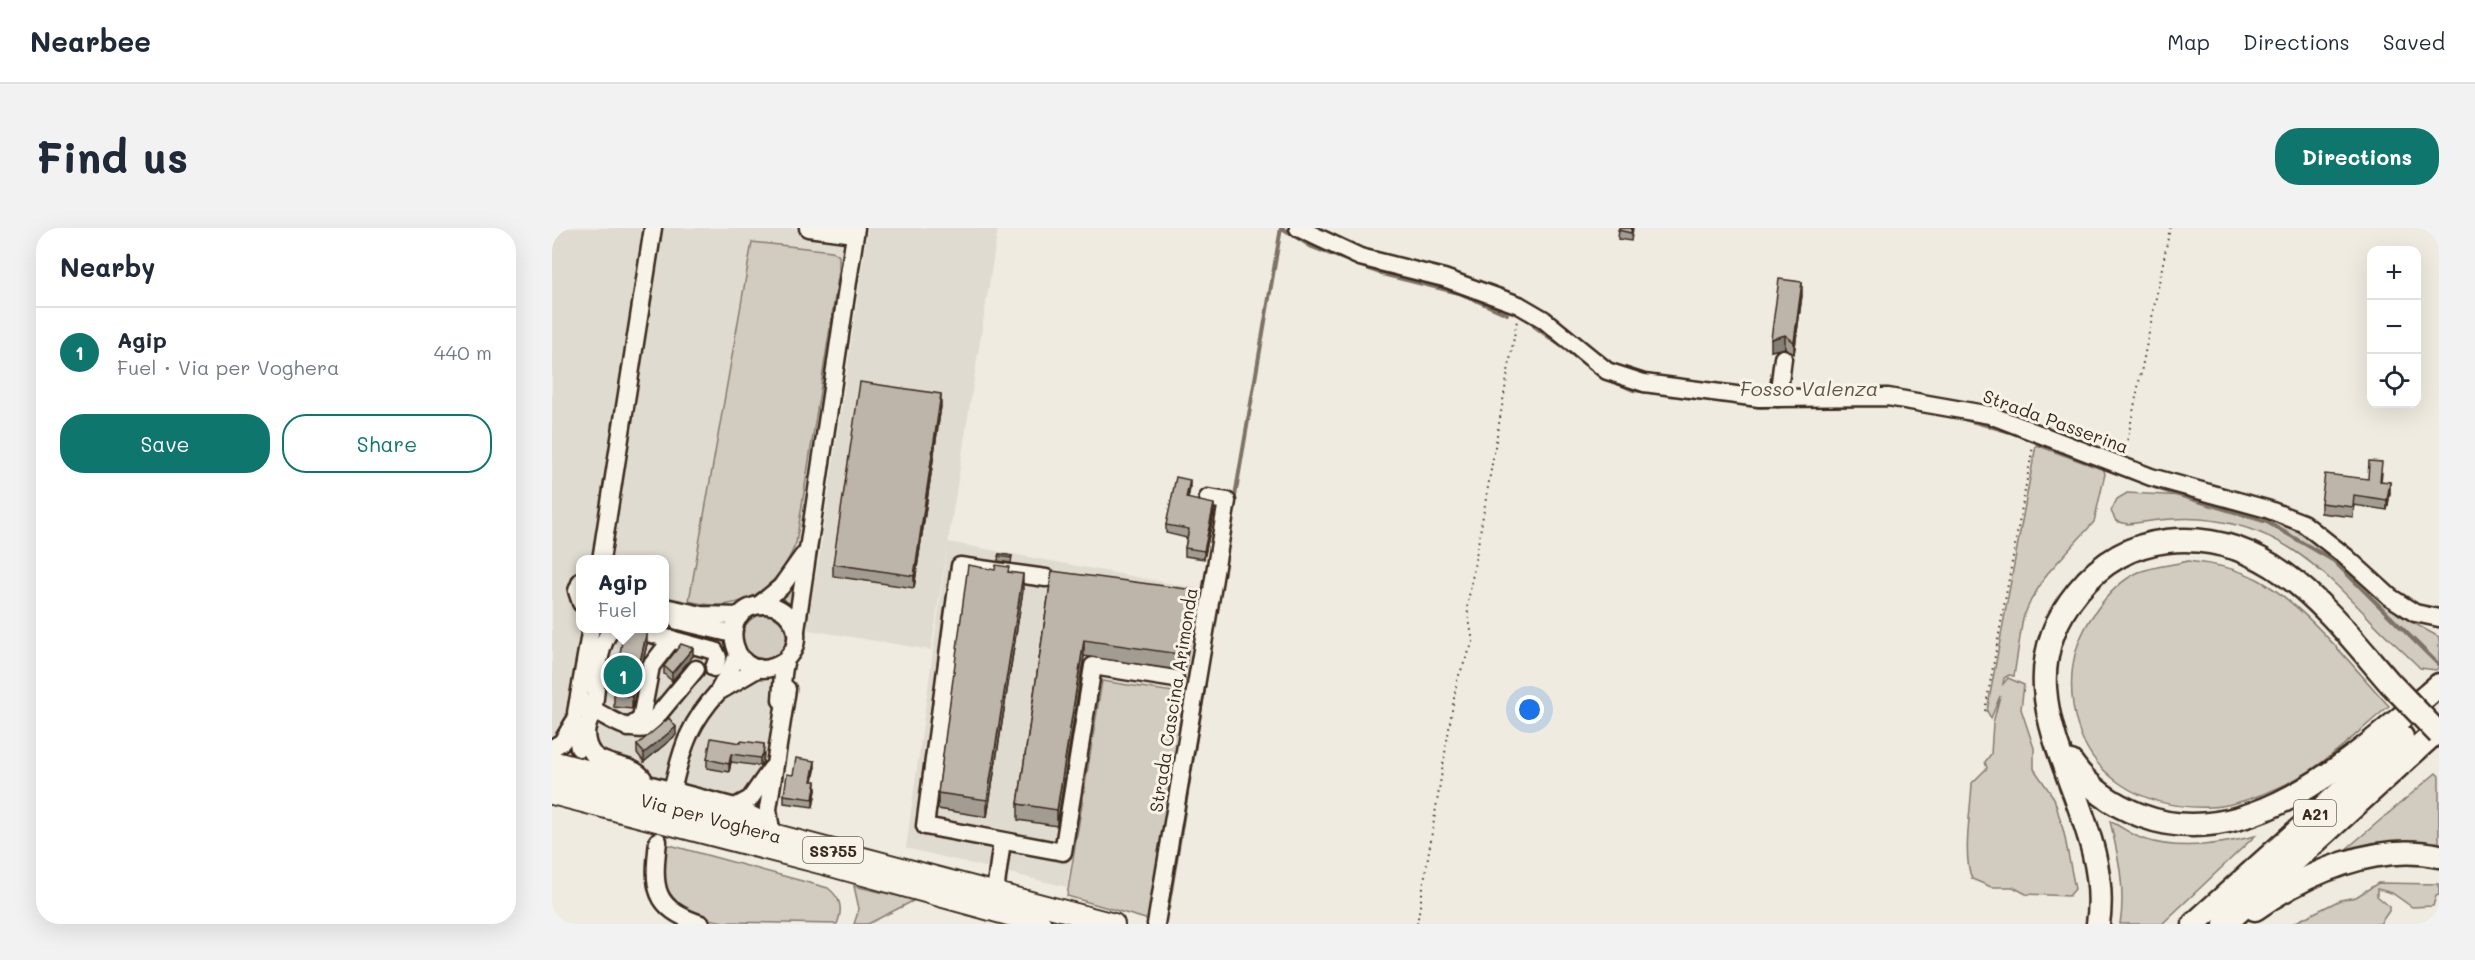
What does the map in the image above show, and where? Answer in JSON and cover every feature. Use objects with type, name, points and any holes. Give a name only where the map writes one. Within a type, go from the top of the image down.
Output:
[{"type":"highway","points":[[2098,924],[2101,904],[2099,870],[2051,727],[2044,682],[2046,657],[2063,610],[2091,576],[2114,558],[2149,543],[2208,541],[2235,547],[2267,561],[2293,580],[2334,618],[2390,683],[2439,734]]},
{"type":"highway","points":[[2051,727],[2087,784],[2109,801],[2158,822],[2189,825],[2221,822],[2266,809],[2301,792],[2370,744],[2439,685]]},
{"type":"highway","name":"A21","points":[[2194,924],[2439,705]]},
{"type":"highway","name":"A21","points":[[2225,924],[2439,729]]},
{"type":"highway","points":[[2238,924],[2257,908],[2303,881],[2338,866],[2375,855],[2426,853],[2439,856]]},
{"type":"main road","name":"Via per Voghera","points":[[552,776],[770,829],[1114,924]]},
{"type":"main road","name":"Via per Voghera","points":[[552,794],[1041,924]]},
{"type":"street","points":[[602,555],[653,228]]},
{"type":"street","points":[[783,719],[781,700],[796,630],[806,550],[855,231],[808,228]]},
{"type":"street","name":"Strada Passerina","points":[[1298,228],[1360,257],[1444,278],[1519,305],[1543,319],[1606,370],[1644,383],[1759,398],[1888,397],[1990,415],[2151,477],[2267,508],[2303,523],[2390,597],[2415,614],[2439,618]]},
{"type":"street","points":[[1778,398],[1783,358]]},
{"type":"street","name":"Strada Cascina Arimonda","points":[[1156,924],[1227,501],[1208,498]]},
{"type":"street","points":[[669,608],[702,615],[741,616],[759,605],[781,586],[806,550]]},
{"type":"street","points":[[1046,578],[960,566],[925,826],[1064,852],[1093,666],[1175,679]]},
{"type":"street","points":[[759,605],[769,605],[786,613],[796,630]]},
{"type":"street","points":[[741,616],[733,634],[738,655],[747,664],[761,668],[781,700]]},
{"type":"street","points":[[669,619],[733,634]]},
{"type":"street","points":[[591,633],[586,706],[587,744],[593,754],[638,772],[647,784]]},
{"type":"street","points":[[552,748],[562,742],[586,706],[609,633]]},
{"type":"street","points":[[649,633],[715,651],[718,657],[714,668]]},
{"type":"street","points":[[628,728],[641,719],[651,666],[672,639]]},
{"type":"street","points":[[674,783],[684,744],[692,724],[718,692],[738,655]]},
{"type":"street","points":[[718,692],[761,668],[778,666],[789,656]]},
{"type":"street","points":[[770,829],[768,809],[783,719],[789,656]]},
{"type":"street","points":[[586,706],[628,728],[639,730],[652,725],[696,669]]},
{"type":"street","points":[[574,722],[579,748],[585,763],[600,772]]},
{"type":"street","points":[[552,759],[735,807],[770,829]]},
{"type":"street","points":[[735,807],[750,799],[776,761]]},
{"type":"street","points":[[658,841],[654,875],[661,898],[668,909],[701,924]]},
{"type":"street","points":[[994,892],[1002,841]]},
{"type":"path","points":[[2122,466],[2170,228]]},
{"type":"path","points":[[1417,924],[1457,680],[1473,642],[1467,608],[1519,305]]},
{"type":"path","points":[[1984,711],[2036,431]]},
{"type":"shaded area","points":[[552,228],[856,228],[761,831],[552,770]]},
{"type":"shaded area","points":[[868,228],[998,228],[931,650],[809,630],[806,624],[818,565]]},
{"type":"shaded area","points":[[752,242],[832,251],[839,256],[839,271],[796,543],[779,574],[768,586],[741,601],[708,604],[689,601]]},
{"type":"shaded area","points":[[2036,445],[2104,470],[2105,474],[2094,522],[2047,574],[2031,600],[2023,618],[2014,676],[2009,675],[2004,678],[2003,684],[2008,678],[2024,685],[2021,709],[2034,748],[2034,769],[2054,798],[2064,833],[2075,889],[2069,896],[2026,894],[2013,887],[1991,887],[1972,879],[1968,858],[1972,783],[1987,768],[1985,762],[1991,754],[1993,723],[2000,696],[1991,718],[1987,711]]},
{"type":"shaded area","points":[[2127,493],[2186,496],[2267,518],[2300,531],[2354,574],[2399,615],[2439,637],[2439,667],[2436,670],[2420,668],[2329,578],[2292,549],[2250,529],[2227,523],[2200,519],[2173,519],[2127,524],[2116,521],[2111,511],[2117,499]]},
{"type":"shaded area","points":[[948,542],[1206,590],[1193,693],[1101,680],[1067,887],[906,848]]},
{"type":"shaded area","points":[[2188,561],[2242,572],[2276,591],[2328,638],[2389,706],[2340,749],[2308,772],[2287,784],[2235,803],[2211,807],[2186,806],[2140,795],[2120,784],[2103,769],[2089,751],[2079,730],[2072,692],[2073,667],[2078,644],[2100,605],[2126,579],[2145,570]]},
{"type":"shaded area","points":[[799,570],[790,613],[772,602]]},
{"type":"shaded area","points":[[764,615],[780,621],[786,637],[780,653],[764,659],[748,653],[742,637],[748,621]]},
{"type":"shaded area","points":[[1102,681],[1193,695],[1149,920],[1067,896]]},
{"type":"shaded area","points":[[2436,773],[2439,776],[2439,842],[2375,845],[2345,850]]},
{"type":"shaded area","points":[[2110,821],[2143,839],[2171,845],[2214,844],[2255,836],[2162,924],[2120,924],[2122,885]]},
{"type":"shaded area","points":[[666,844],[828,888],[840,904],[837,924],[723,922],[695,916],[664,891],[662,850]]},
{"type":"shaded area","points":[[2378,883],[2439,884],[2439,895],[2436,896],[2433,906],[2412,907],[2392,893],[2377,889],[2377,896],[2389,906],[2389,911],[2380,924],[2292,924],[2340,900],[2356,897]]},
{"type":"shaded area","points":[[854,886],[915,900],[868,924],[854,924],[859,909]]},
{"type":"building","points":[[1619,228],[1632,228],[1631,233],[1618,230]]},
{"type":"building","points":[[1779,279],[1802,282],[1794,342],[1785,335],[1771,339]]},
{"type":"building","points":[[860,382],[941,394],[914,576],[833,564]]},
{"type":"building","points":[[2369,461],[2382,462],[2380,481],[2390,482],[2387,500],[2354,495],[2353,507],[2321,503],[2325,474],[2368,479]]},
{"type":"building","points":[[1176,477],[1190,480],[1186,498],[1214,504],[1204,551],[1185,548],[1189,529],[1166,525]]},
{"type":"building","points":[[999,554],[1012,556],[1011,558],[998,556]]},
{"type":"building","points":[[968,565],[995,570],[996,565],[1009,567],[1008,572],[1023,574],[987,800],[938,793]]},
{"type":"building","points":[[1052,571],[1194,590],[1185,655],[1084,640],[1057,810],[1018,804]]},
{"type":"building","points":[[623,633],[647,633],[632,697],[614,694]]},
{"type":"building","points":[[681,644],[693,648],[672,673],[664,666]]},
{"type":"building","points":[[669,718],[676,727],[644,753],[637,745]]},
{"type":"building","points":[[711,738],[764,744],[763,754],[760,758],[731,754],[729,764],[707,759]]},
{"type":"building","points":[[796,758],[815,761],[811,781],[816,781],[813,799],[784,795],[787,774],[793,775]]},
{"type":"waterway","points":[[1234,502],[1281,228]]},
{"type":"waterway","name":"Fosso Valenza","points":[[1282,228],[1312,247],[1382,274],[1459,293],[1507,314]]},
{"type":"waterway","name":"Fosso Valenza","points":[[1534,326],[1600,375]]},
{"type":"waterway","name":"Fosso Valenza","points":[[1615,382],[1633,390],[1713,400]]},
{"type":"waterway","name":"Fosso Valenza","points":[[1735,403],[1761,407],[1781,406]]},
{"type":"waterway","name":"Fosso Valenza","points":[[1964,419],[2018,434]]},
{"type":"waterway","name":"Fosso Valenza","points":[[2038,443],[2159,489],[2267,522],[2334,561],[2439,665]]},
{"type":"waterway","points":[[1168,909],[1205,684]]},
{"type":"place","name":"Agip","points":[[623,675]]}]
